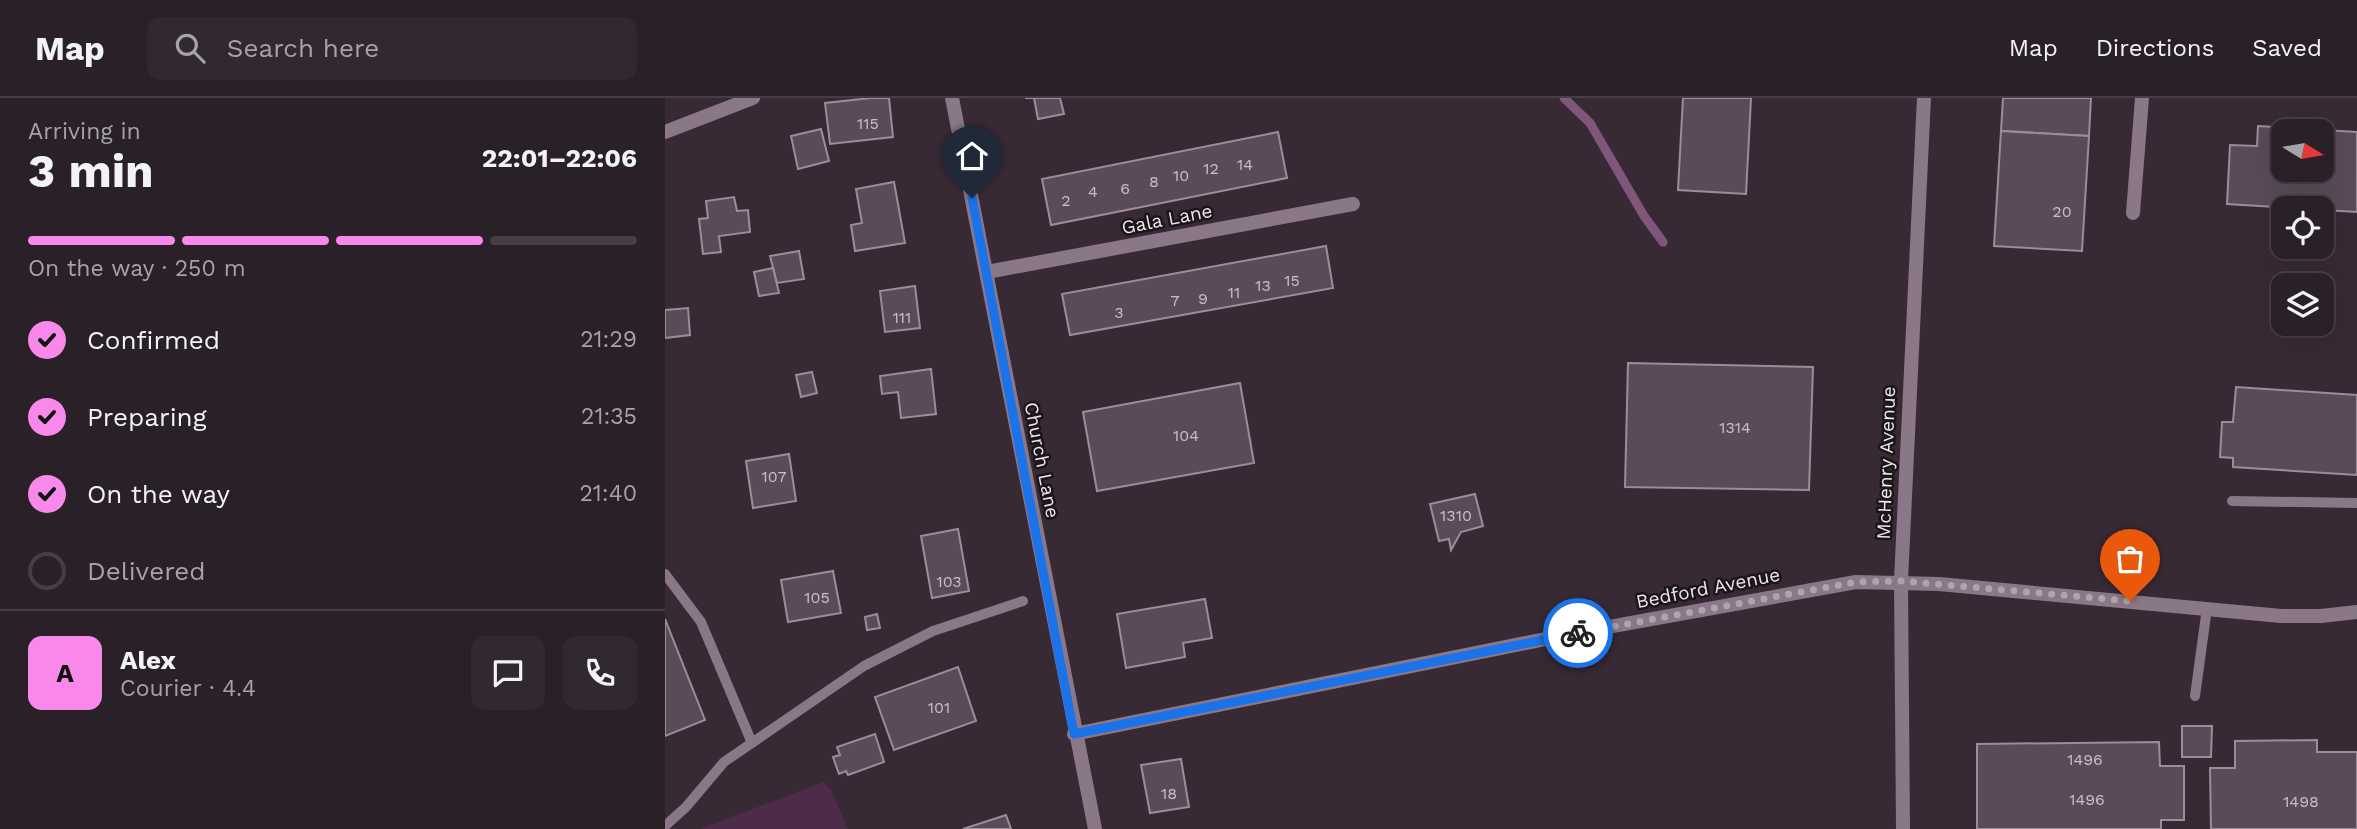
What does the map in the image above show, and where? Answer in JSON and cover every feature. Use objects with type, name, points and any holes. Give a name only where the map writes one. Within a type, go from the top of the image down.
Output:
[{"type":"street","points":[[665,132],[753,98]]},
{"type":"street","name":"Church Lane","points":[[952,98],[1094,829]]},
{"type":"street","name":"McHenry Avenue","points":[[1903,829],[1901,581],[1924,98]]},
{"type":"street","points":[[2133,213],[2142,98]]},
{"type":"street","name":"Gala Lane","points":[[987,272],[1353,204]]},
{"type":"street","name":"Bedford Avenue","points":[[1074,734],[1782,594],[1856,582],[1901,581],[2281,616],[2321,616],[2357,612]]},
{"type":"lane","points":[[2232,501],[2357,503]]},
{"type":"lane","points":[[665,574],[701,622],[752,743]]},
{"type":"lane","points":[[665,826],[686,807],[724,762],[865,666],[933,631],[1023,601]]},
{"type":"lane","points":[[2195,696],[2207,608]]},
{"type":"shaded area","points":[[823,782],[831,790],[848,829],[701,829]]},
{"type":"building","points":[[889,98],[893,137],[830,144],[825,103]]},
{"type":"building","points":[[1034,98],[1060,98],[1064,114],[1038,119]]},
{"type":"building","points":[[1683,98],[1751,98],[1746,194],[1678,190]]},
{"type":"building","points":[[2003,98],[2091,98],[2089,136],[2001,131]]},
{"type":"building","points":[[2258,126],[2271,127],[2271,182],[2335,182],[2335,131],[2357,132],[2357,212],[2334,211],[2334,196],[2271,196],[2271,207],[2227,204],[2230,145],[2257,146]]},
{"type":"building","points":[[821,129],[829,161],[798,169],[791,136]]},
{"type":"building","points":[[2001,131],[2089,136],[2082,251],[1994,246]]},
{"type":"building","points":[[1278,132],[1287,178],[1051,225],[1042,179]]},
{"type":"building","points":[[894,182],[905,243],[855,251],[851,225],[862,223],[856,189]]},
{"type":"building","points":[[734,197],[737,211],[748,210],[750,232],[719,236],[721,252],[703,254],[699,219],[708,218],[706,201]]},
{"type":"building","points":[[1326,246],[1333,288],[1070,335],[1062,294]]},
{"type":"building","points":[[799,251],[804,279],[777,283],[770,256]]},
{"type":"building","points":[[773,268],[779,293],[759,296],[754,272]]},
{"type":"building","points":[[915,286],[920,328],[885,332],[880,291]]},
{"type":"building","points":[[688,308],[690,335],[665,338],[665,310]]},
{"type":"building","points":[[1628,363],[1813,367],[1809,490],[1625,487]]},
{"type":"building","points":[[931,369],[936,414],[901,418],[898,392],[882,394],[880,376]]},
{"type":"building","points":[[812,372],[817,393],[801,397],[796,375]]},
{"type":"building","points":[[1240,383],[1254,463],[1097,491],[1083,412]]},
{"type":"building","points":[[2236,387],[2357,395],[2357,475],[2233,467],[2233,458],[2220,457],[2222,422],[2233,422]]},
{"type":"building","points":[[789,454],[796,501],[753,508],[746,461]]},
{"type":"building","points":[[1475,494],[1483,526],[1461,532],[1451,550],[1449,539],[1439,541],[1430,504]]},
{"type":"building","points":[[958,529],[969,591],[932,598],[921,536]]},
{"type":"building","points":[[833,571],[841,613],[788,622],[781,580]]},
{"type":"building","points":[[1205,599],[1212,638],[1183,643],[1185,657],[1126,668],[1117,614]]},
{"type":"building","points":[[877,614],[880,628],[867,630],[865,617]]},
{"type":"building","points":[[665,619],[705,720],[665,736]]},
{"type":"building","points":[[958,667],[976,721],[894,750],[875,697]]},
{"type":"building","points":[[2182,726],[2212,726],[2211,757],[2182,757]]},
{"type":"building","points":[[875,734],[884,762],[848,775],[846,771],[839,774],[833,757],[840,755],[837,747]]},
{"type":"building","points":[[2317,740],[2317,752],[2357,752],[2357,829],[2211,829],[2210,768],[2235,768],[2235,741]]},
{"type":"building","points":[[2159,742],[2160,766],[2184,766],[2184,820],[2161,820],[2161,829],[1977,829],[1977,744]]},
{"type":"building","points":[[1181,759],[1189,807],[1150,813],[1141,765]]},
{"type":"building","points":[[1006,815],[1011,829],[963,829]]},
{"type":"waterway","points":[[1564,98],[1590,123],[1644,216],[1663,242]]},
{"type":"way so far","points":[[1578,633],[1856,582],[1901,581],[2130,601]]},
{"type":"route","points":[[972,198],[1074,734],[1578,633]]}]
